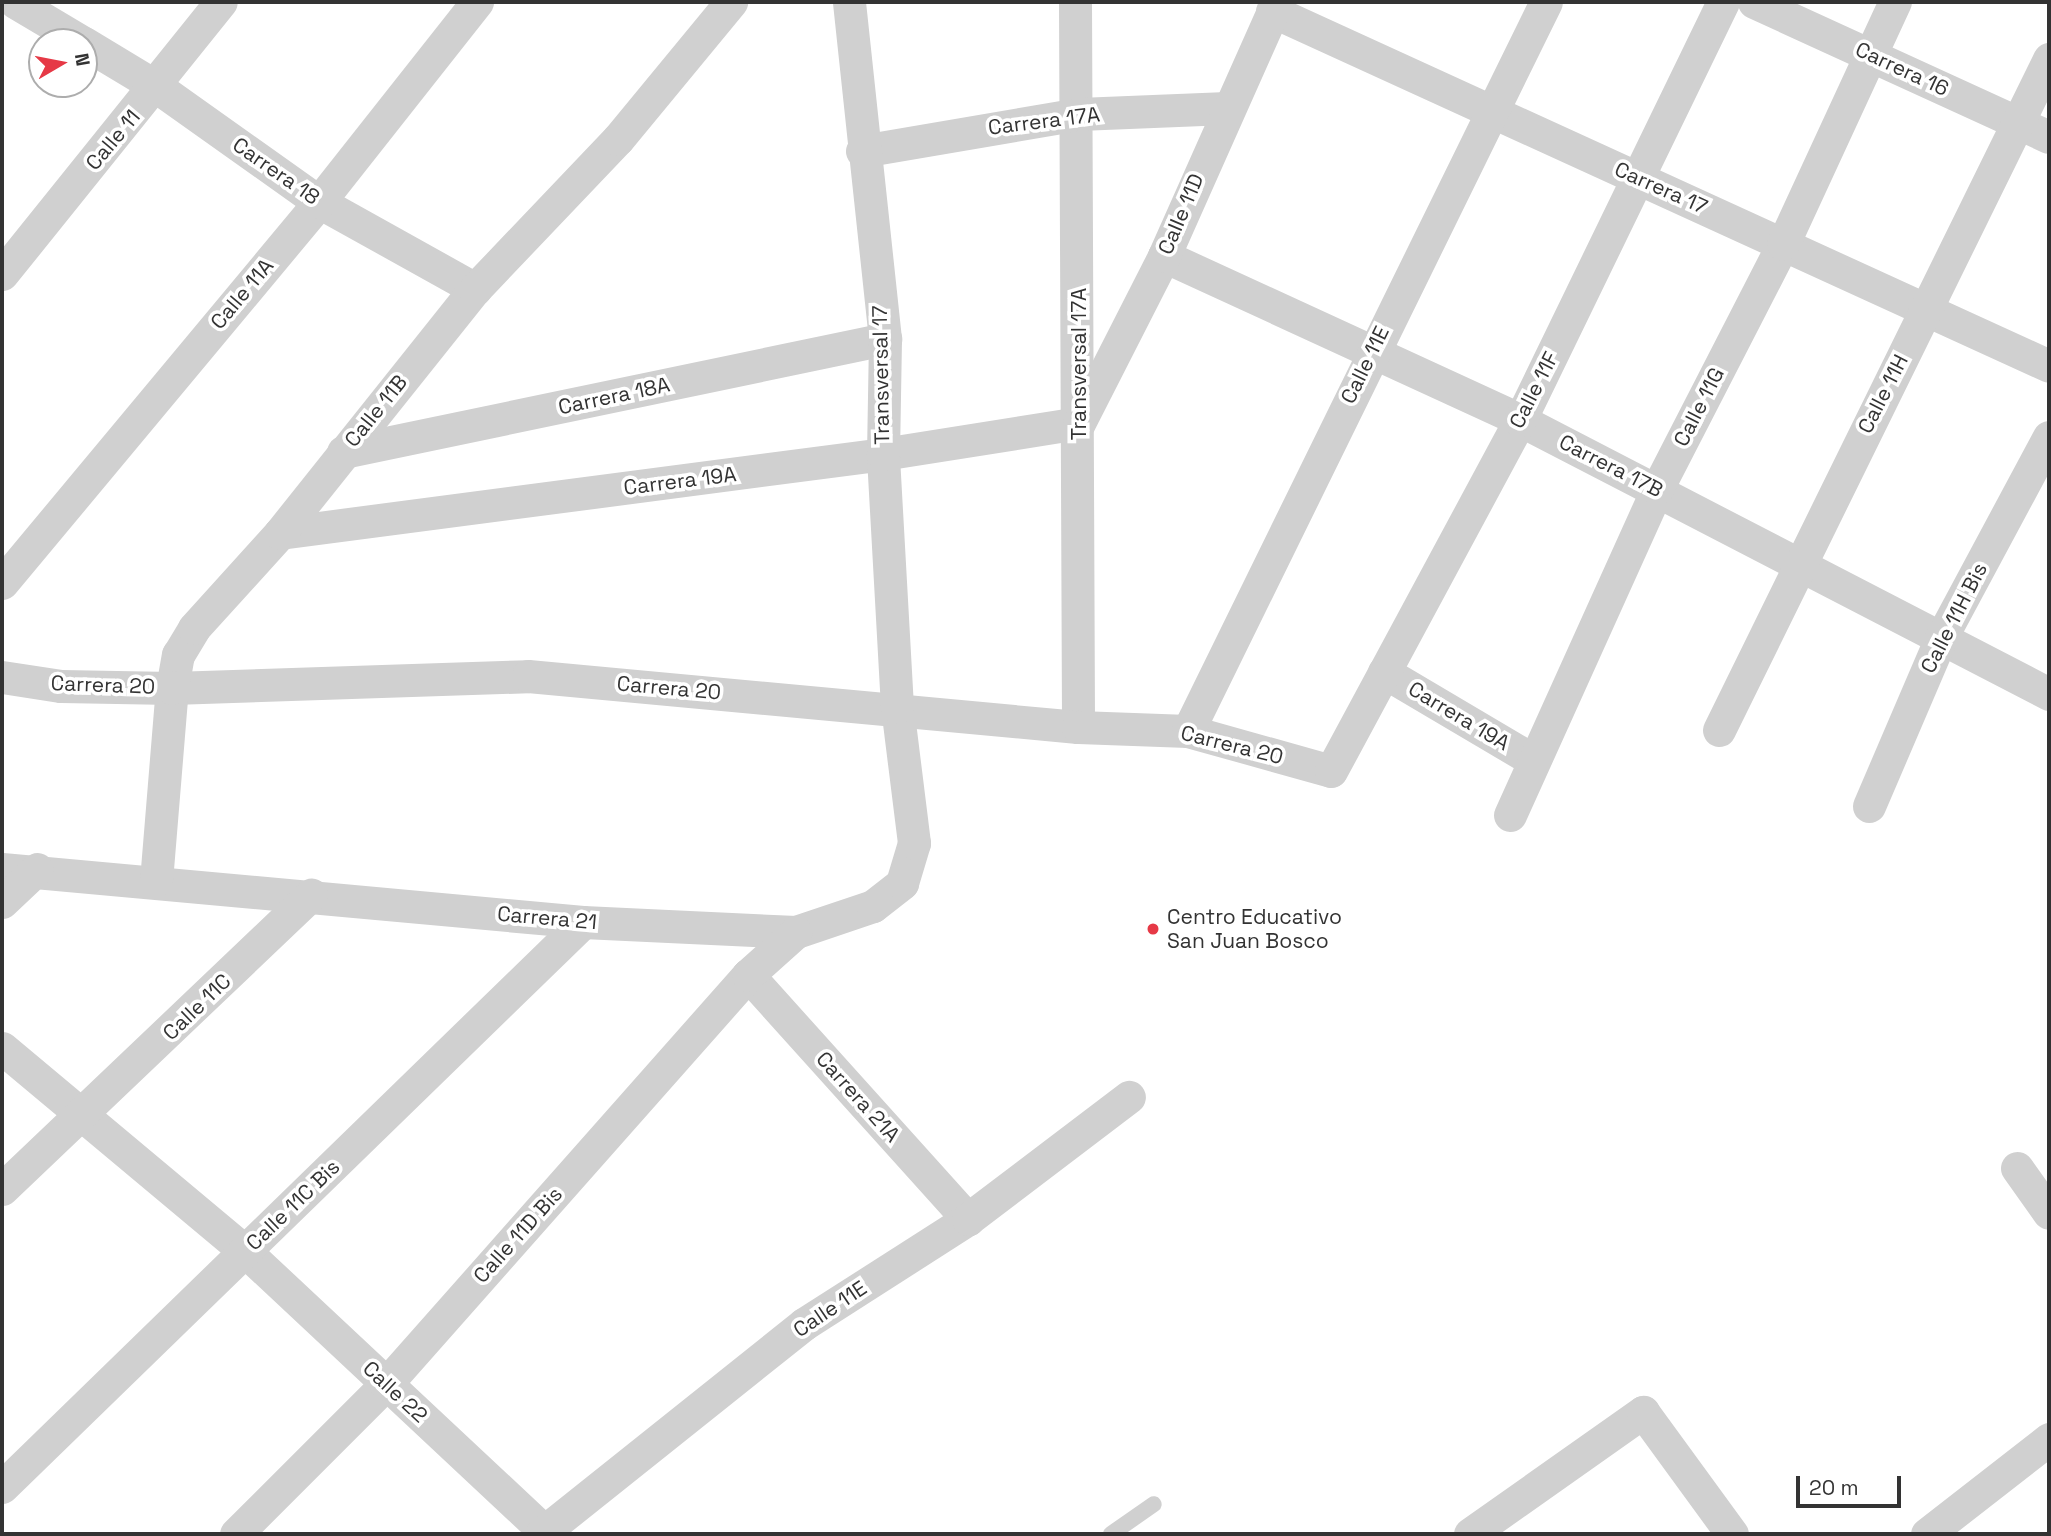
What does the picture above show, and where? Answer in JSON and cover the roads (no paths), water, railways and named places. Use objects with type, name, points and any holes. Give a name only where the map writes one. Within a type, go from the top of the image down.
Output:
[{"type":"street","name":"Carrera 18","points":[[15,2],[58,28]]},
{"type":"street","name":"Calle 11","points":[[2,274],[157,87],[221,2]]},
{"type":"street","name":"Calle 11A","points":[[2,583],[319,202],[477,2]]},
{"type":"street","name":"Calle 11B","points":[[156,881],[172,688],[178,655],[194,628],[280,533],[475,289],[618,139],[731,2]]},
{"type":"street","name":"Transversal 17","points":[[849,2],[862,151],[885,339],[883,454],[897,707]]},
{"type":"street","name":"Transversal 17A","points":[[1075,2],[1079,114],[1078,727]]},
{"type":"street","name":"Calle 11E","points":[[1188,731],[1370,353],[1546,2]]},
{"type":"street","name":"Calle 11F","points":[[1331,771],[1520,420],[1640,178],[1723,2]]},
{"type":"street","name":"Carrera 16","points":[[1754,2],[2049,137]]},
{"type":"street","name":"Calle 11G","points":[[1510,815],[1657,489],[1783,244],[1895,2]]},
{"type":"street","name":"Carrera 17","points":[[1275,6],[1491,113],[1640,178],[2049,366]]},
{"type":"street","name":"Calle 11D","points":[[1079,423],[1164,256],[1227,108],[1275,6]]},
{"type":"street","name":"Carrera 18","points":[[98,52],[157,87],[319,202],[475,289]]},
{"type":"street","name":"Calle 11H","points":[[1719,730],[1796,566],[2020,124],[2049,60]]},
{"type":"street","name":"Carrera 17A","points":[[862,151],[1079,114],[1227,108]]},
{"type":"street","name":"Carrera 17B","points":[[1164,256],[1520,420],[1657,489],[1796,566],[2049,694]]},
{"type":"street","name":"Carrera 18A","points":[[343,452],[885,339]]},
{"type":"street","name":"Carrera 19A","points":[[280,533],[883,454],[1079,423]]},
{"type":"street","name":"Calle 11H Bis","points":[[1869,806],[1941,638],[2049,437]]},
{"type":"street","name":"Carrera 19A","points":[[1384,672],[1533,760]]},
{"type":"street","name":"Carrera 20","points":[[2,677],[61,686],[172,688],[528,676],[897,707],[1078,727],[1188,731],[1331,771]]},
{"type":"street","name":"Carrera 21","points":[[2,869],[37,869],[583,922],[796,932],[873,906],[902,883],[914,843],[897,707]]},
{"type":"street","points":[[2,902],[37,869]]},
{"type":"street","name":"Calle 11C","points":[[2,1189],[79,1112],[166,1037],[311,895]]},
{"type":"street","name":"Calle 11C Bis","points":[[2,1487],[583,922]]},
{"type":"street","name":"Calle 11D Bis","points":[[236,1534],[386,1384],[748,975],[796,932]]},
{"type":"street","name":"Carrera 21A","points":[[748,975],[968,1219]]},
{"type":"street","points":[[2,1048],[79,1112]]},
{"type":"street","name":"Calle 11E","points":[[542,1533],[804,1324],[968,1219],[1129,1097]]},
{"type":"street","name":"Calle 22","points":[[79,1112],[246,1252],[542,1533]]},
{"type":"street","points":[[2017,1168],[2049,1213]]},
{"type":"street","points":[[1470,1534],[1643,1412],[1732,1534]]},
{"type":"street","points":[[1927,1534],[2049,1439]]},
{"type":"lane","points":[[1111,1534],[1154,1504]]},
{"type":"place","name":"Centro Educativo San Juan Bosco","points":[[1153,929]]}]
